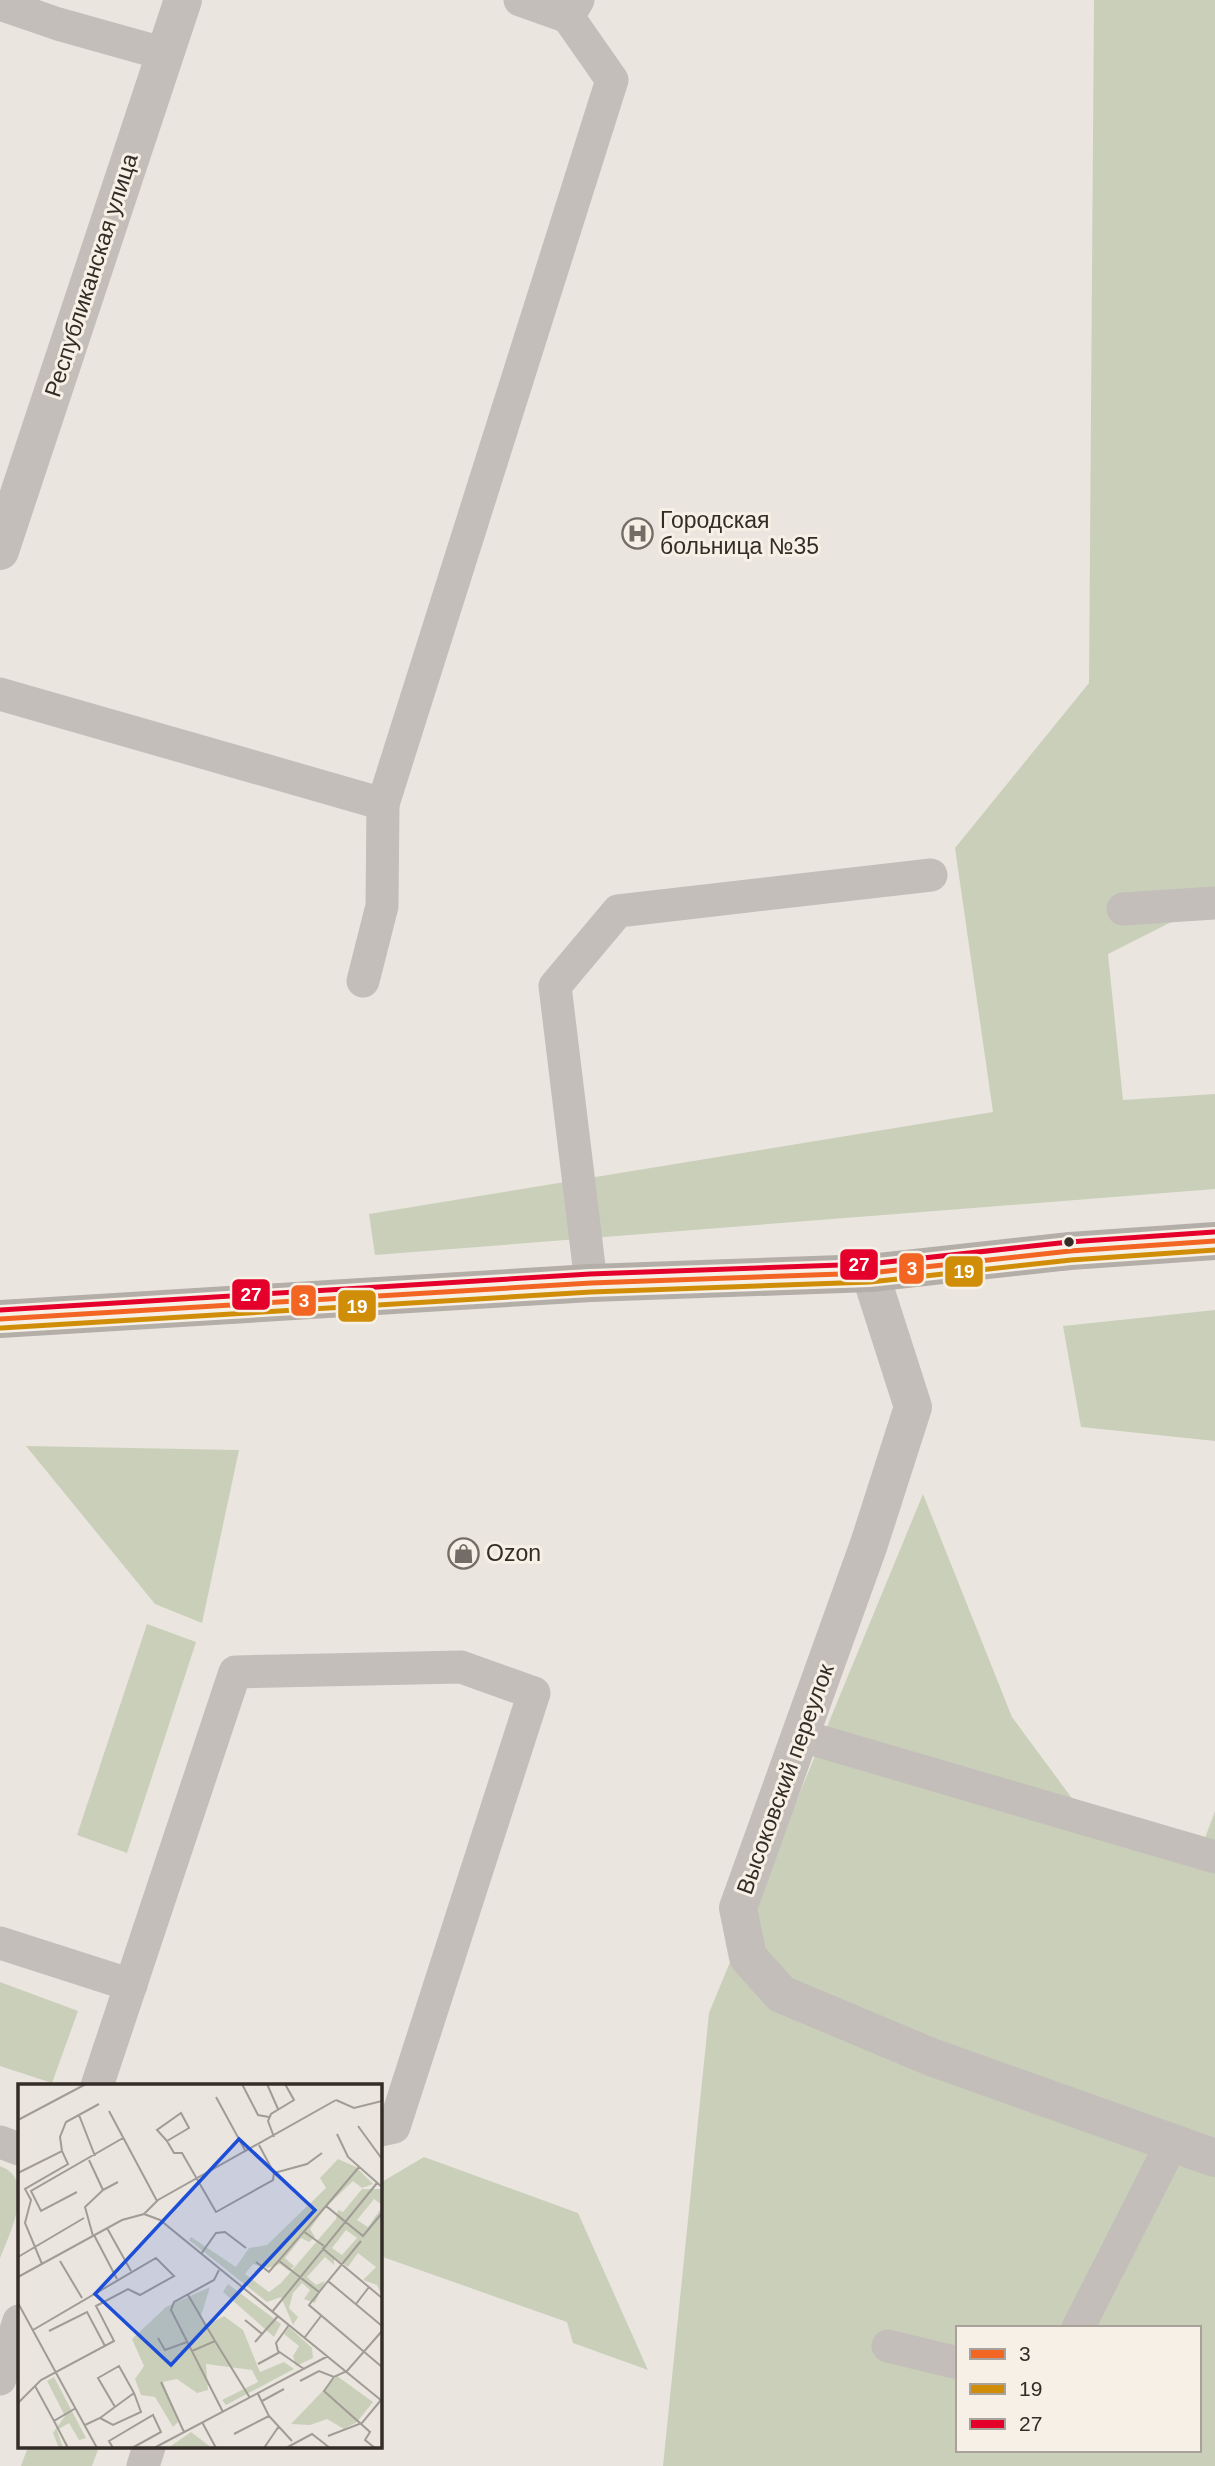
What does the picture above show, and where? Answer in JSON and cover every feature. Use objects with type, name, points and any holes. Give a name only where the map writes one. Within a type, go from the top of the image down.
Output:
[{"type":"street","name":"Республиканская улица","points":[[0,551],[183,0]]},
{"type":"street","points":[[0,1319],[591,1283],[870,1273],[1070,1251],[1215,1241]]},
{"type":"street","name":"Высоковский переулок","points":[[870,1273],[912,1406],[869,1544],[802,1737],[738,1908],[748,1957],[781,1994],[931,2057],[1215,2158]]},
{"type":"lane","points":[[363,981],[382,906],[383,804],[612,80],[573,8],[520,0]]},
{"type":"lane","points":[[0,4],[58,24],[165,54]]},
{"type":"lane","points":[[0,694],[383,804]]},
{"type":"lane","points":[[591,1283],[555,986],[618,911],[931,875]]},
{"type":"lane","points":[[1123,909],[1215,903]]},
{"type":"lane","points":[[98,2084],[235,1672],[461,1667],[534,1693],[394,2127],[382,2130]]},
{"type":"lane","points":[[802,1737],[1215,1857]]},
{"type":"lane","points":[[0,1943],[131,1985]]},
{"type":"lane","points":[[0,2142],[18,2149]]},
{"type":"lane","points":[[1079,2326],[1172,2143]]},
{"type":"lane","points":[[0,2379],[18,2324]]},
{"type":"lane","points":[[888,2346],[956,2363]]},
{"type":"lane","points":[[143,2466],[149,2448]]},
{"type":"green space","points":[[1094,0],[1215,0],[1215,900],[1108,954],[1123,1100],[1215,1094],[1215,1189],[375,1255],[369,1214],[993,1112],[955,848],[1089,683]]},
{"type":"green space","points":[[1215,1310],[1215,1441],[1081,1427],[1063,1326]]},
{"type":"green space","points":[[26,1446],[239,1450],[202,1623],[155,1604]]},
{"type":"green space","points":[[923,1494],[1012,1717],[1088,1820],[1201,1849],[1215,1811],[1215,2466],[663,2466],[709,2013]]},
{"type":"green space","points":[[147,1624],[196,1642],[127,1853],[77,1835]]},
{"type":"green space","points":[[0,1982],[78,2011],[52,2083],[0,2066]]},
{"type":"green space","points":[[424,2157],[578,2213],[648,2370],[573,2343],[567,2322],[382,2257],[382,2182]]},
{"type":"green space","points":[[0,2166],[11,2173],[17,2183],[18,2208],[0,2259]]},
{"type":"green space","points":[[28,2448],[99,2448],[92,2466],[21,2466]]},
{"type":"transit line","name":"27","points":[[0,1310],[590,1274],[869,1264],[1069,1242],[1214,1232]]},
{"type":"transit line","name":"3","points":[[0,1319],[591,1283],[870,1273],[1070,1251],[1215,1241]]},
{"type":"transit line","name":"19","points":[[1,1328],[591,1292],[870,1282],[1071,1260],[1215,1250]]},
{"type":"place","name":"Городская больница №35","points":[[637,533]]},
{"type":"place","name":"Ozon","points":[[463,1553]]}]
